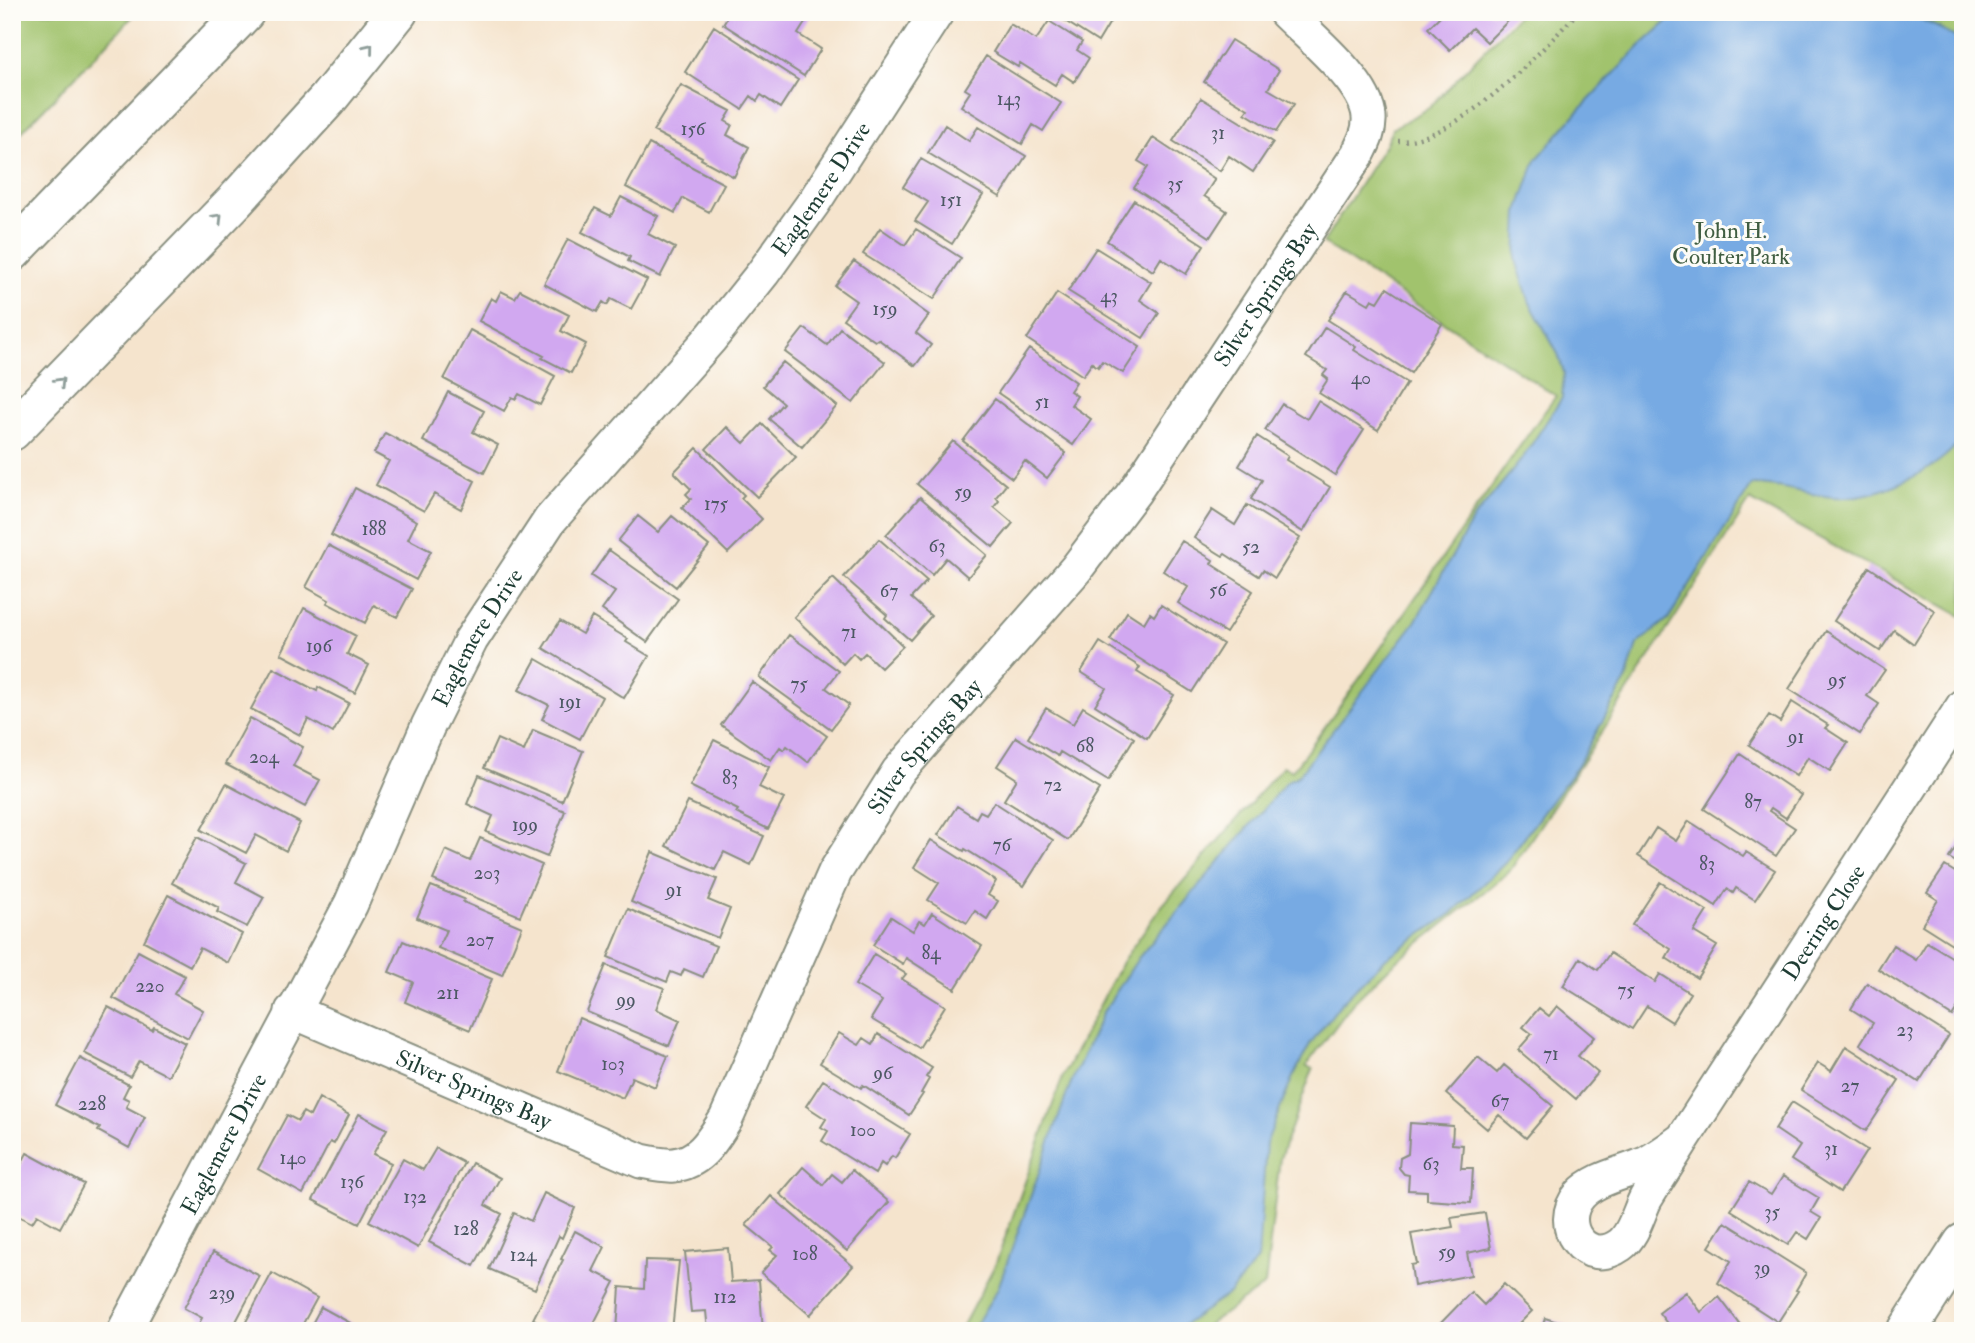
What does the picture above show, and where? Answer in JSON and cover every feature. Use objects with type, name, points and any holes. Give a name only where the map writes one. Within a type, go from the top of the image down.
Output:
[{"type":"main road","points":[[12,252],[245,12]]},
{"type":"main road","points":[[12,431],[244,191],[327,100],[398,12]]},
{"type":"main road","points":[[1907,1331],[1963,1243]]},
{"type":"street","name":"Eaglemere Drive","points":[[124,1331],[351,904],[428,726],[471,640],[550,520],[711,338],[763,273],[814,202],[937,12]]},
{"type":"street","points":[[1285,12],[1357,85],[1369,117],[1368,130]]},
{"type":"street","name":"Silver Springs Bay","points":[[292,1011],[641,1161],[674,1165],[692,1159],[708,1147],[726,1119],[835,872],[898,772],[1076,569],[1135,491],[1345,175],[1368,130]]},
{"type":"street","name":"Deering Close","points":[[1683,1139],[1963,706]]},
{"type":"path","points":[[1368,130],[1396,141],[1411,141],[1462,118],[1488,100],[1578,12]]},
{"type":"green space","points":[[12,12],[137,12],[12,142]]},
{"type":"green space","name":"John H. Coulter Park","points":[[1521,12],[1963,12],[1963,617],[1750,500],[1509,872],[1394,963],[1353,1003],[1306,1066],[1313,1069],[1280,1158],[1265,1285],[1199,1331],[960,1331],[996,1263],[1063,1076],[1122,962],[1160,908],[1283,766],[1292,771],[1556,396],[1323,243],[1393,128],[1429,108]]},
{"type":"water","name":"John H. Coulter Park","points":[[1678,12],[1906,12],[1963,42],[1963,437],[1938,462],[1922,472],[1886,489],[1868,494],[1833,497],[1752,485],[1669,618],[1637,645],[1626,680],[1576,768],[1505,863],[1451,914],[1386,958],[1342,1002],[1310,1044],[1292,1079],[1266,1144],[1258,1259],[1230,1293],[1175,1331],[972,1331],[998,1288],[1070,1085],[1103,1012],[1139,957],[1287,781],[1298,776],[1415,622],[1473,519],[1522,459],[1562,398],[1564,373],[1558,354],[1530,303],[1516,260],[1518,211],[1536,160],[1640,46]]},
{"type":"building","points":[[730,12],[806,12],[810,15],[798,34],[821,49],[804,76],[723,24]]},
{"type":"building","points":[[1051,12],[1116,12],[1098,42]]},
{"type":"building","points":[[1444,12],[1517,12],[1487,42],[1472,28],[1450,50],[1428,28]]},
{"type":"building","points":[[1049,21],[1082,42],[1077,50],[1089,58],[1074,82],[1062,74],[1055,85],[1020,63],[1018,67],[993,52],[1010,24],[1036,40]]},
{"type":"building","points":[[714,26],[798,80],[780,108],[761,95],[757,101],[751,96],[742,109],[685,72]]},
{"type":"building","points":[[1231,40],[1279,70],[1268,89],[1294,104],[1276,132],[1245,113],[1248,109],[1204,82]]},
{"type":"building","points":[[986,56],[1061,103],[1043,131],[1033,125],[1022,144],[961,106],[970,92],[965,89]]},
{"type":"building","points":[[681,85],[731,111],[725,121],[732,125],[727,135],[749,147],[734,177],[653,131]]},
{"type":"building","points":[[1201,98],[1273,142],[1253,172],[1229,156],[1220,171],[1173,141]]},
{"type":"building","points":[[945,125],[969,141],[978,127],[1026,156],[1000,197],[928,153]]},
{"type":"building","points":[[1153,138],[1215,179],[1204,196],[1227,211],[1210,237],[1134,188],[1148,167],[1138,161]]},
{"type":"building","points":[[649,144],[724,184],[709,212],[683,198],[675,213],[626,187]]},
{"type":"building","points":[[921,159],[983,195],[952,244],[915,221],[928,202],[903,187]]},
{"type":"building","points":[[621,197],[658,216],[648,234],[675,248],[660,277],[628,261],[630,257],[582,232],[595,208],[611,216]]},
{"type":"building","points":[[1134,200],[1204,245],[1186,274],[1161,258],[1153,271],[1107,241]]},
{"type":"building","points":[[880,228],[905,245],[916,229],[961,258],[934,299],[863,254]]},
{"type":"building","points":[[568,239],[647,280],[631,309],[611,299],[607,305],[603,302],[597,312],[544,284]]},
{"type":"building","points":[[1096,248],[1151,282],[1140,300],[1159,313],[1143,338],[1068,291]]},
{"type":"building","points":[[854,261],[929,315],[916,333],[931,345],[915,366],[878,339],[875,341],[843,319],[856,301],[835,286]]},
{"type":"building","points":[[1387,288],[1442,324],[1411,373],[1328,320],[1347,291],[1369,304],[1372,299],[1378,302]]},
{"type":"building","points":[[520,290],[569,315],[561,331],[586,344],[571,373],[479,321],[491,298],[496,301],[501,291],[515,298]]},
{"type":"building","points":[[1057,293],[1140,347],[1123,373],[1102,361],[1098,367],[1092,363],[1083,376],[1027,339]]},
{"type":"building","points":[[1325,327],[1356,347],[1354,350],[1407,383],[1378,430],[1319,393],[1328,379],[1323,375],[1327,370],[1306,357]]},
{"type":"building","points":[[804,328],[827,345],[840,328],[885,362],[853,403],[785,352]]},
{"type":"building","points":[[470,330],[555,376],[540,405],[519,394],[516,399],[512,397],[504,411],[444,379]]},
{"type":"building","points":[[1029,349],[1076,382],[1070,391],[1077,396],[1071,405],[1091,419],[1073,445],[998,393]]},
{"type":"building","points":[[783,362],[837,406],[802,447],[769,419],[783,403],[763,386]]},
{"type":"building","points":[[448,392],[484,411],[473,432],[498,445],[484,473],[423,441]]},
{"type":"building","points":[[995,399],[1066,453],[1047,478],[1025,461],[1012,478],[963,441]]},
{"type":"building","points":[[1318,401],[1364,430],[1335,475],[1265,430],[1282,404],[1307,419]]},
{"type":"building","points":[[762,424],[796,457],[757,497],[706,449],[727,427],[744,443]]},
{"type":"building","points":[[385,433],[475,481],[461,509],[434,494],[424,511],[376,485],[389,461],[374,453]]},
{"type":"building","points":[[1257,436],[1288,456],[1286,460],[1330,487],[1303,532],[1251,499],[1262,480],[1239,466]]},
{"type":"building","points":[[953,441],[1006,485],[996,497],[999,501],[994,507],[1013,523],[993,547],[917,484]]},
{"type":"building","points":[[697,448],[744,495],[741,498],[762,519],[728,553],[682,508],[691,499],[686,494],[691,489],[674,472]]},
{"type":"building","points":[[355,488],[417,521],[408,539],[431,551],[416,580],[331,535]]},
{"type":"building","points":[[920,497],[987,555],[968,577],[946,558],[932,575],[886,535]]},
{"type":"building","points":[[1247,505],[1300,538],[1275,578],[1263,570],[1259,576],[1194,538],[1212,510],[1235,525]]},
{"type":"building","points":[[638,516],[658,532],[672,516],[709,546],[676,587],[618,541]]},
{"type":"building","points":[[879,539],[927,581],[911,598],[931,616],[910,640],[885,618],[887,615],[844,577]]},
{"type":"building","points":[[1182,541],[1213,560],[1211,564],[1253,591],[1226,633],[1178,603],[1188,587],[1163,571]]},
{"type":"building","points":[[328,545],[412,589],[397,617],[374,605],[365,623],[327,603],[329,600],[306,587]]},
{"type":"building","points":[[609,550],[678,599],[647,642],[602,610],[615,592],[591,576]]},
{"type":"building","points":[[1869,567],[1935,611],[1914,644],[1894,630],[1880,651],[1834,621]]},
{"type":"building","points":[[833,578],[903,646],[881,668],[865,653],[859,659],[853,653],[843,664],[794,617]]},
{"type":"building","points":[[1161,605],[1223,644],[1192,692],[1110,640],[1127,612],[1144,623],[1150,613],[1154,616]]},
{"type":"building","points":[[304,608],[356,636],[347,654],[369,665],[355,693],[281,654]]},
{"type":"building","points":[[592,617],[628,639],[626,642],[649,656],[624,698],[543,648],[560,621],[582,634]]},
{"type":"building","points":[[1826,631],[1885,670],[1867,696],[1879,704],[1860,734],[1789,689]]},
{"type":"building","points":[[789,635],[839,671],[826,688],[849,705],[831,729],[759,677]]},
{"type":"building","points":[[1100,642],[1140,667],[1137,672],[1174,695],[1147,738],[1095,705],[1106,688],[1081,672]]},
{"type":"building","points":[[536,659],[602,697],[580,739],[542,719],[549,705],[519,690]]},
{"type":"building","points":[[273,668],[317,691],[318,687],[349,703],[333,733],[308,719],[300,735],[251,709]]},
{"type":"building","points":[[752,682],[827,736],[808,762],[787,746],[784,750],[780,747],[771,760],[721,725]]},
{"type":"building","points":[[1792,702],[1828,725],[1825,728],[1848,743],[1830,771],[1808,757],[1796,776],[1749,745],[1769,715],[1780,722]]},
{"type":"building","points":[[1083,707],[1134,738],[1108,781],[1060,752],[1058,756],[1028,738],[1046,708],[1073,724]]},
{"type":"building","points":[[250,718],[303,747],[293,766],[320,780],[305,807],[225,764]]},
{"type":"building","points":[[533,730],[583,751],[562,801],[484,768],[497,739],[524,751]]},
{"type":"building","points":[[1016,737],[1100,789],[1068,840],[1004,800],[1017,779],[997,766]]},
{"type":"building","points":[[714,740],[769,767],[759,787],[784,799],[768,829],[736,813],[738,810],[690,786]]},
{"type":"building","points":[[1740,754],[1801,795],[1786,818],[1771,808],[1769,811],[1795,828],[1776,856],[1704,809]]},
{"type":"building","points":[[479,775],[565,811],[547,857],[486,832],[493,816],[467,804]]},
{"type":"building","points":[[226,784],[300,823],[286,851],[256,835],[246,853],[201,830]]},
{"type":"building","points":[[688,802],[764,836],[751,865],[724,852],[715,870],[666,846]]},
{"type":"building","points":[[994,802],[1053,840],[1024,886],[938,835],[957,806],[976,818],[980,811],[986,814]]},
{"type":"building","points":[[1689,821],[1743,856],[1746,852],[1775,870],[1755,900],[1736,888],[1733,893],[1727,889],[1716,906],[1638,856],[1656,828],[1676,841]]},
{"type":"building","points":[[1963,836],[1963,866],[1949,858]]},
{"type":"building","points":[[197,837],[246,863],[236,882],[264,897],[247,927],[217,912],[219,908],[172,883]]},
{"type":"building","points":[[480,838],[542,865],[520,916],[433,880],[446,850],[470,861]]},
{"type":"building","points":[[931,840],[996,881],[988,895],[998,901],[987,919],[975,911],[967,923],[928,900],[939,883],[914,867]]},
{"type":"building","points":[[652,852],[717,879],[708,900],[730,909],[718,938],[631,902]]},
{"type":"building","points":[[1945,866],[1963,877],[1963,951],[1922,925],[1938,900],[1927,893]]},
{"type":"building","points":[[1660,882],[1707,911],[1694,932],[1717,946],[1697,978],[1666,958],[1671,949],[1632,925]]},
{"type":"building","points":[[431,886],[522,927],[502,975],[438,948],[446,930],[417,918]]},
{"type":"building","points":[[168,895],[242,934],[228,963],[200,948],[190,966],[144,941]]},
{"type":"building","points":[[628,909],[716,946],[703,977],[684,969],[681,976],[671,972],[667,982],[608,957]]},
{"type":"building","points":[[932,913],[982,946],[955,989],[906,958],[903,964],[873,945],[891,917],[913,931],[919,921],[925,924]]},
{"type":"building","points":[[403,941],[492,979],[470,1030],[405,1002],[413,982],[389,972]]},
{"type":"building","points":[[1927,942],[1963,964],[1963,999],[1952,1016],[1878,969],[1893,945],[1916,960]]},
{"type":"building","points":[[138,951],[185,976],[174,994],[203,1010],[188,1038],[113,998]]},
{"type":"building","points":[[1610,953],[1655,982],[1660,974],[1690,993],[1672,1022],[1647,1006],[1632,1029],[1563,986],[1580,958],[1598,970]]},
{"type":"building","points":[[874,954],[906,974],[902,979],[945,1006],[919,1048],[871,1019],[882,1001],[855,985]]},
{"type":"building","points":[[606,965],[664,988],[656,1009],[680,1020],[669,1046],[587,1012]]},
{"type":"building","points":[[1867,983],[1949,1035],[1919,1082],[1860,1044],[1873,1023],[1851,1009]]},
{"type":"building","points":[[1557,1006],[1594,1037],[1578,1056],[1598,1073],[1576,1099],[1518,1050],[1532,1034],[1523,1027],[1539,1008],[1549,1016]]},
{"type":"building","points":[[108,1007],[152,1030],[154,1027],[185,1043],[168,1076],[139,1061],[130,1077],[84,1053]]},
{"type":"building","points":[[579,1018],[668,1056],[655,1087],[632,1077],[623,1098],[558,1071]]},
{"type":"building","points":[[839,1033],[859,1045],[864,1038],[873,1044],[878,1034],[932,1068],[926,1077],[929,1079],[921,1093],[923,1094],[909,1115],[863,1085],[861,1088],[820,1063]]},
{"type":"building","points":[[1846,1046],[1899,1080],[1866,1131],[1801,1090],[1818,1063],[1831,1071]]},
{"type":"building","points":[[1478,1057],[1497,1073],[1504,1065],[1553,1106],[1526,1138],[1499,1115],[1487,1129],[1446,1094]]},
{"type":"building","points":[[80,1058],[129,1085],[123,1097],[129,1100],[126,1107],[145,1117],[129,1148],[98,1131],[100,1128],[55,1105]]},
{"type":"building","points":[[823,1080],[910,1134],[895,1158],[892,1156],[885,1166],[881,1163],[875,1174],[822,1141],[828,1131],[821,1127],[826,1119],[806,1106]]},
{"type":"building","points":[[319,1098],[349,1115],[334,1144],[330,1142],[303,1194],[258,1169],[287,1115],[298,1121],[303,1112],[310,1116]]},
{"type":"building","points":[[1792,1102],[1867,1150],[1840,1192],[1791,1160],[1800,1146],[1775,1129]]},
{"type":"building","points":[[359,1114],[387,1129],[373,1154],[391,1163],[359,1224],[313,1200]]},
{"type":"building","points":[[1410,1123],[1453,1126],[1452,1144],[1463,1145],[1461,1168],[1473,1168],[1471,1203],[1427,1200],[1427,1191],[1408,1190],[1409,1175],[1399,1168],[1400,1158],[1408,1154]]},
{"type":"building","points":[[436,1148],[464,1163],[418,1248],[369,1221],[403,1159],[423,1170]]},
{"type":"building","points":[[27,1153],[84,1184],[60,1228],[37,1215],[32,1223],[12,1213],[12,1181]]},
{"type":"building","points":[[472,1163],[500,1178],[485,1205],[502,1214],[474,1266],[429,1242]]},
{"type":"building","points":[[803,1167],[823,1185],[832,1174],[842,1182],[852,1170],[889,1202],[847,1251],[780,1194]]},
{"type":"building","points":[[1783,1176],[1819,1198],[1811,1212],[1821,1218],[1808,1239],[1797,1232],[1788,1245],[1731,1210],[1749,1182],[1771,1195]]},
{"type":"building","points":[[544,1193],[575,1208],[535,1289],[489,1269],[514,1213],[531,1221]]},
{"type":"building","points":[[771,1196],[853,1266],[810,1315],[761,1273],[777,1255],[770,1250],[773,1247],[746,1225]]},
{"type":"building","points":[[1485,1213],[1491,1248],[1467,1253],[1471,1275],[1414,1286],[1411,1265],[1417,1264],[1411,1234],[1453,1227],[1451,1218]]},
{"type":"building","points":[[1725,1222],[1806,1273],[1778,1322],[1718,1283],[1731,1261],[1709,1247]]},
{"type":"building","points":[[575,1231],[605,1247],[593,1271],[615,1282],[590,1331],[556,1331],[533,1319]]},
{"type":"building","points":[[728,1248],[731,1282],[759,1280],[763,1331],[708,1331],[706,1311],[691,1312],[685,1252]]},
{"type":"building","points":[[213,1252],[260,1276],[231,1331],[195,1331],[202,1318],[184,1308]]},
{"type":"building","points":[[645,1260],[679,1261],[672,1331],[617,1331],[620,1287],[644,1289]]},
{"type":"building","points":[[272,1273],[317,1298],[299,1331],[241,1331]]},
{"type":"building","points":[[1504,1284],[1532,1311],[1512,1331],[1433,1331],[1471,1292],[1484,1305]]},
{"type":"building","points":[[1686,1292],[1701,1312],[1719,1297],[1745,1331],[1673,1331],[1659,1313]]},
{"type":"building","points":[[321,1307],[365,1331],[308,1331]]},
{"type":"building","points":[[1545,1318],[1576,1328],[1575,1331],[1541,1331]]},
{"type":"building","points":[[1650,1324],[1651,1331],[1623,1330]]}]
